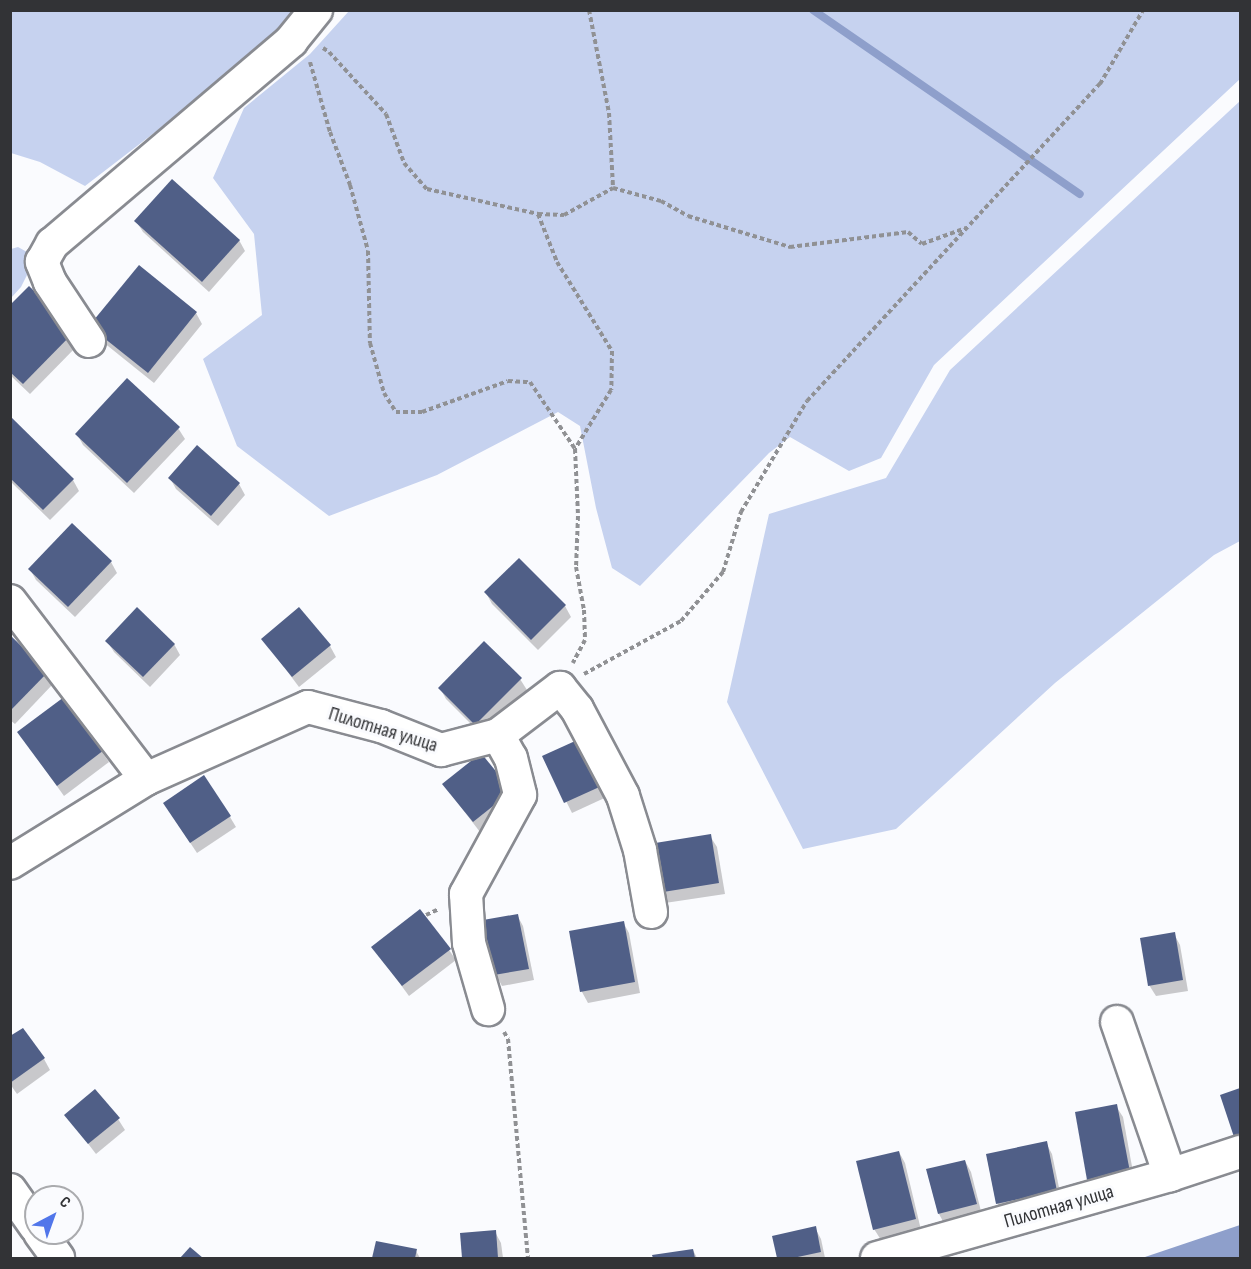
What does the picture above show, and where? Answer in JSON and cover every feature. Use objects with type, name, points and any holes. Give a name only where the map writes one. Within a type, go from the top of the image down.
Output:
[{"type":"street","points":[[89,341],[50,282],[42,262],[52,244],[291,41],[316,10]]},
{"type":"street","points":[[10,601],[146,779]]},
{"type":"street","points":[[488,1009],[470,943],[466,894],[520,795],[512,758],[498,735],[560,688],[577,709],[623,796],[640,850],[651,912]]},
{"type":"street","name":"Пилотная улица","points":[[10,862],[146,779],[308,707],[381,726],[441,750],[498,735]]},
{"type":"street","points":[[1118,1022],[1170,1175]]},
{"type":"street","name":"Пилотная улица","points":[[878,1258],[1170,1175],[1240,1152]]},
{"type":"street","points":[[10,1190],[24,1210]]},
{"type":"street","points":[[49,1245],[58,1258]]},
{"type":"path","points":[[589,10],[609,113],[613,188]]},
{"type":"path","points":[[560,688],[681,621],[723,572],[741,512],[807,402],[1100,84],[1143,10]]},
{"type":"path","points":[[291,41],[308,40],[330,52],[386,114],[404,163],[428,189],[538,214],[564,215],[613,188],[661,201],[688,216],[790,247],[908,232],[922,244],[968,227]]},
{"type":"path","points":[[291,41],[307,52],[330,132],[350,185],[368,250],[370,343],[384,393],[396,412],[422,412],[508,381],[530,382],[575,449],[578,516],[576,567],[584,610],[585,640],[560,688]]},
{"type":"path","points":[[538,214],[557,262],[612,351],[611,390],[575,449]]},
{"type":"path","points":[[488,1009],[508,1039],[528,1258]]},
{"type":"shaded area","points":[[10,11],[297,11],[263,49],[85,186],[40,162],[11,153]]},
{"type":"shaded area","points":[[349,11],[1240,11],[1240,79],[934,365],[881,458],[849,471],[790,437],[769,453],[640,586],[612,568],[596,508],[580,426],[558,412],[437,475],[329,516],[237,446],[203,359],[262,315],[254,234],[213,178],[244,108],[310,54]]},
{"type":"shaded area","points":[[1240,101],[1240,541],[1214,555],[1055,683],[896,829],[803,849],[727,702],[769,514],[886,478],[950,370]]},
{"type":"shaded area","points":[[18,247],[36,257],[21,287],[11,298],[11,249]]},
{"type":"shaded area","points":[[1240,1225],[1240,1258],[1142,1258]]},
{"type":"building","points":[[172,179],[240,240],[202,282],[134,221]]},
{"type":"building","points":[[139,265],[197,312],[148,373],[89,326]]},
{"type":"building","points":[[29,286],[75,331],[23,384],[10,372],[10,305]]},
{"type":"building","points":[[127,378],[180,427],[127,483],[75,434]]},
{"type":"building","points":[[10,416],[74,479],[43,510],[10,478]]},
{"type":"building","points":[[197,445],[240,483],[211,516],[168,478]]},
{"type":"building","points":[[72,523],[112,561],[68,607],[28,569]]},
{"type":"building","points":[[519,558],[566,605],[531,640],[484,592]]},
{"type":"building","points":[[137,607],[175,644],[143,677],[105,641]]},
{"type":"building","points":[[299,607],[331,645],[292,677],[261,639]]},
{"type":"building","points":[[10,635],[48,672],[10,711]]},
{"type":"building","points":[[484,641],[522,678],[475,725],[438,688]]},
{"type":"building","points":[[64,697],[104,750],[57,786],[17,732]]},
{"type":"building","points":[[584,737],[606,784],[564,803],[542,756]]},
{"type":"building","points":[[481,753],[512,791],[473,822],[442,784]]},
{"type":"building","points":[[204,775],[231,816],[190,843],[163,803]]},
{"type":"building","points":[[711,834],[719,883],[657,893],[649,844]]},
{"type":"building","points":[[420,909],[451,949],[402,986],[371,947]]},
{"type":"building","points":[[518,914],[529,969],[494,975],[483,920]]},
{"type":"building","points":[[624,921],[635,982],[580,992],[569,931]]},
{"type":"building","points":[[1175,932],[1183,980],[1148,986],[1140,938]]},
{"type":"building","points":[[23,1028],[45,1058],[10,1083],[10,1036]]},
{"type":"building","points":[[1240,1088],[1240,1134],[1234,1137],[1220,1095]]},
{"type":"building","points":[[95,1089],[120,1118],[88,1144],[64,1115]]},
{"type":"building","points":[[1117,1104],[1130,1172],[1087,1180],[1075,1112]]},
{"type":"building","points":[[1047,1141],[1057,1191],[996,1204],[986,1154]]},
{"type":"building","points":[[899,1151],[916,1219],[873,1230],[856,1161]]},
{"type":"building","points":[[965,1160],[977,1204],[938,1214],[926,1169]]},
{"type":"building","points":[[816,1226],[821,1252],[793,1258],[777,1258],[772,1236]]},
{"type":"building","points":[[496,1230],[498,1258],[462,1258],[460,1233]]},
{"type":"building","points":[[376,1241],[417,1249],[415,1258],[372,1258]]},
{"type":"building","points":[[190,1247],[203,1258],[180,1258]]},
{"type":"building","points":[[693,1249],[695,1258],[653,1258],[652,1255]]},
{"type":"waterway","points":[[813,10],[1080,194]]}]
